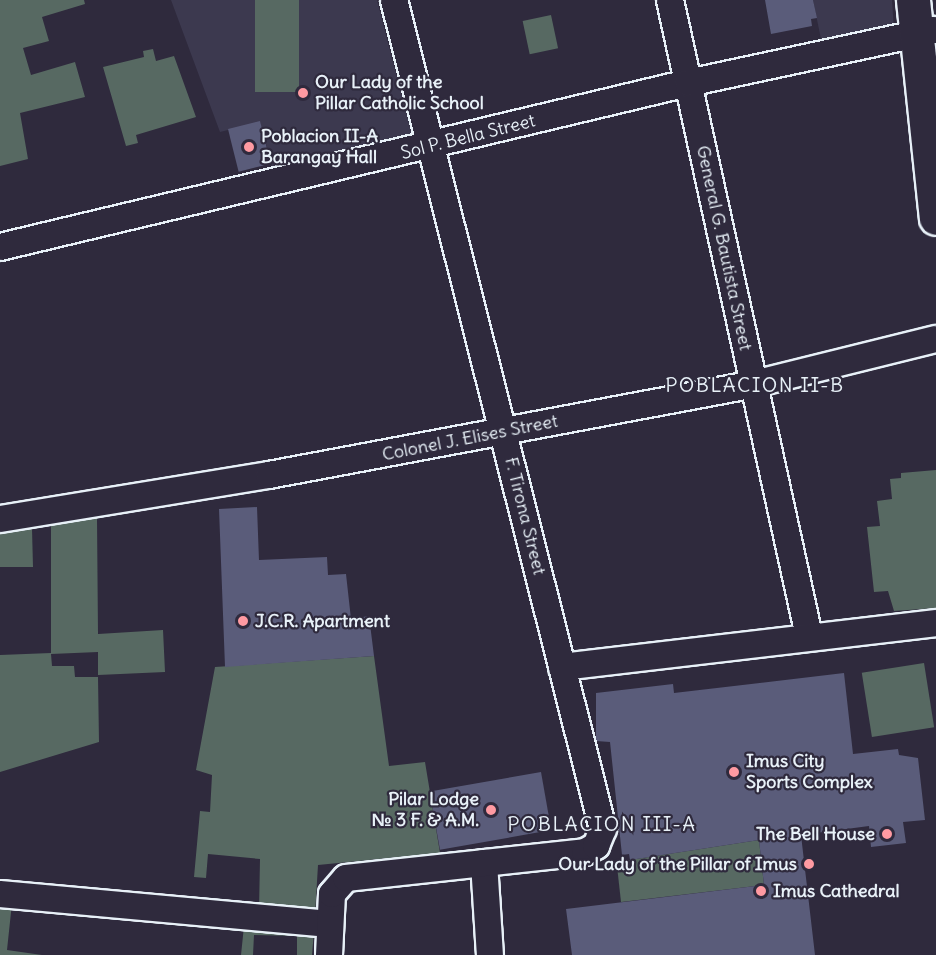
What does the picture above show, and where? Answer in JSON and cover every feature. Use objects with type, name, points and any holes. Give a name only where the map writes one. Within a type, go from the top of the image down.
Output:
[{"type":"street","name":"F. Tirona Street","points":[[394,0],[504,432],[602,835],[585,852],[484,863]]},
{"type":"street","name":"General G. Bautista Street","points":[[670,0],[809,636]]},
{"type":"street","points":[[913,0],[926,32],[936,218]]},
{"type":"street","name":"Sol P. Bella Street","points":[[0,247],[688,83],[926,32]]},
{"type":"street","name":"Colonel J. Elises Street","points":[[0,519],[504,432],[754,384],[936,339]]},
{"type":"street","points":[[562,667],[809,636],[936,623]]},
{"type":"street","points":[[329,955],[332,894],[339,884],[355,877],[484,863],[490,955]]},
{"type":"street","points":[[0,894],[330,924]]},
{"type":"shaded area","name":"Our Lady of the Pillar Catholic School","points":[[171,0],[377,0],[412,135],[273,170],[260,122],[220,132]]},
{"type":"shaded area","points":[[813,0],[892,0],[894,29],[822,44]]},
{"type":"green space","points":[[0,0],[84,0],[85,4],[42,17],[49,41],[23,48],[31,75],[75,62],[85,97],[20,113],[28,159],[0,166]]},
{"type":"green space","points":[[255,0],[299,0],[299,92],[255,92]]},
{"type":"green space","points":[[551,15],[558,48],[530,54],[523,21]]},
{"type":"green space","points":[[153,49],[156,61],[174,56],[196,117],[136,135],[138,143],[126,146],[103,67],[144,57],[143,51]]},
{"type":"green space","points":[[936,470],[936,608],[894,611],[888,591],[874,592],[867,527],[880,526],[877,501],[892,499],[890,479],[901,478],[901,473]]},
{"type":"green space","points":[[97,518],[98,634],[163,630],[165,672],[98,675],[98,652],[51,654],[52,666],[74,666],[75,677],[98,677],[99,742],[0,772],[0,655],[51,653],[51,525]]},
{"type":"green space","points":[[32,529],[33,567],[0,567],[0,534]]},
{"type":"green space","points":[[374,656],[389,766],[425,762],[440,853],[318,865],[315,915],[259,911],[260,859],[208,854],[206,878],[194,877],[200,811],[210,812],[212,775],[196,770],[215,667]]},
{"type":"green space","points":[[924,663],[934,727],[872,737],[862,673]]},
{"type":"green space","points":[[759,840],[764,885],[621,902],[617,866],[623,861]]},
{"type":"green space","points":[[0,902],[12,903],[7,950],[42,955],[0,955]]},
{"type":"green space","points":[[244,926],[314,931],[312,955],[297,955],[297,936],[254,935],[253,955],[241,955]]},
{"type":"building","points":[[765,0],[813,0],[817,18],[811,19],[812,26],[771,34]]},
{"type":"building","name":"Poblacion II-A Barangay Hall","points":[[260,121],[271,164],[239,172],[228,129]]},
{"type":"building","points":[[257,507],[259,560],[327,557],[328,575],[346,574],[351,619],[369,616],[374,656],[225,667],[219,509]]},
{"type":"building","name":"Imus City Sports Complex","points":[[844,673],[853,754],[898,749],[899,755],[918,758],[925,820],[903,822],[906,843],[871,847],[869,826],[801,835],[815,955],[572,955],[566,909],[764,885],[759,840],[630,860],[629,854],[622,855],[610,742],[596,741],[596,693],[673,684],[674,693]]},
{"type":"building","name":"Pilar Lodge № 3 F. & A.M.","points":[[541,772],[551,830],[440,850],[430,792]]},
{"type":"place","name":"Our Lady of the Pillar Catholic School","points":[[303,93]]},
{"type":"place","name":"Poblacion II-A Barangay Hall","points":[[249,147]]},
{"type":"place","name":"J.C.R. Apartment","points":[[243,621]]},
{"type":"place","name":"Imus City Sports Complex","points":[[734,772]]},
{"type":"place","name":"Pilar Lodge № 3 F. & A.M.","points":[[491,810]]},
{"type":"place","name":"The Bell House","points":[[887,834]]},
{"type":"place","name":"Our Lady of the Pillar of Imus","points":[[809,864]]},
{"type":"place","name":"Imus Cathedral","points":[[761,891]]},
{"type":"district","name":"POBLACION II-B","points":[[755,384]]},
{"type":"district","name":"POBLACION III-A","points":[[602,823]]}]
